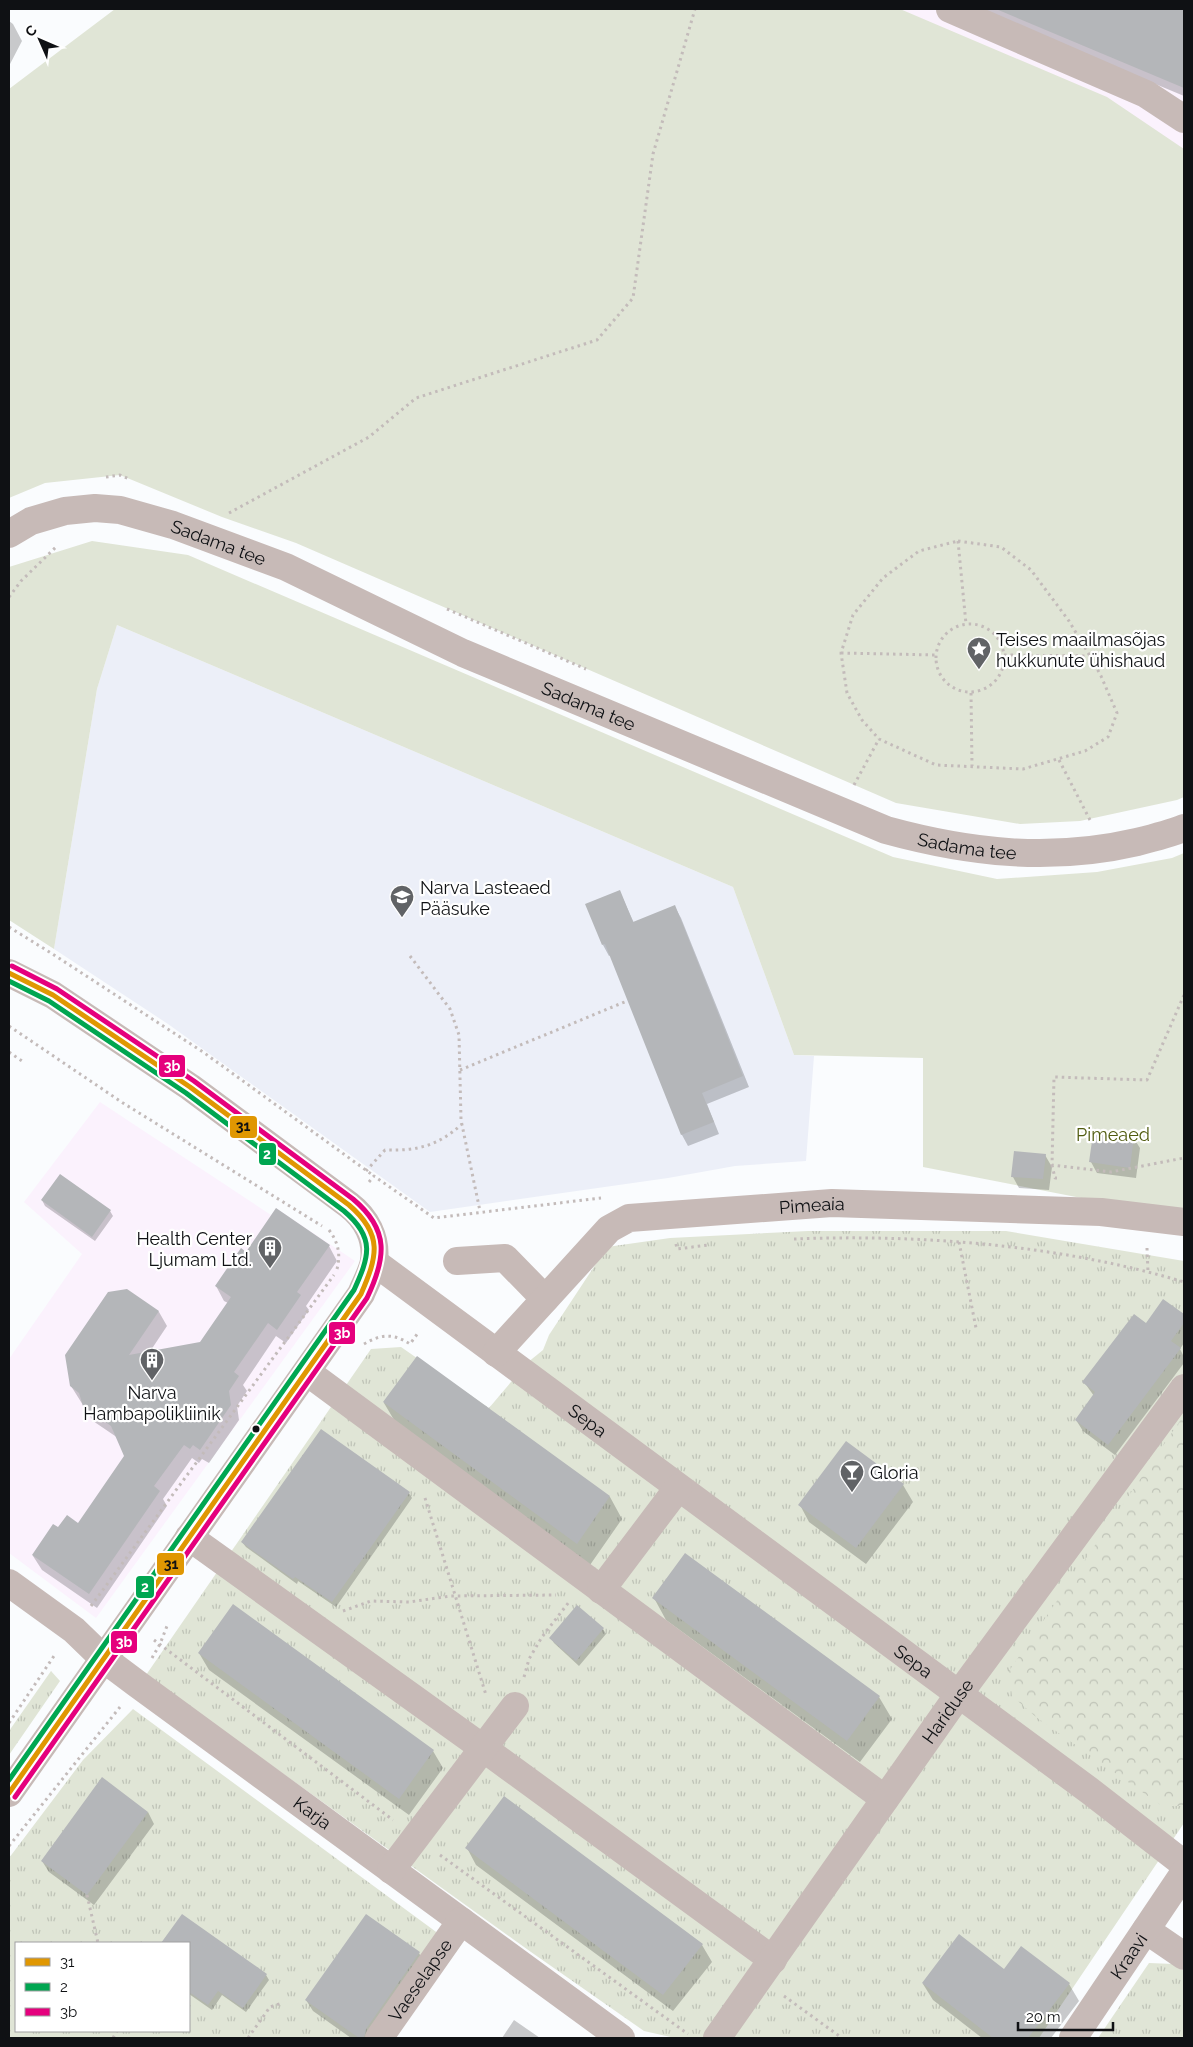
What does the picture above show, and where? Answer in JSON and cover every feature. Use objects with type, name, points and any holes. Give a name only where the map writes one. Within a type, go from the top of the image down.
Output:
[{"type":"street","points":[[950,9],[1146,94],[1184,120]]},
{"type":"street","name":"Sadama tee","points":[[9,534],[31,521],[65,511],[95,508],[120,510],[173,525],[286,567],[473,657],[886,830],[918,839],[955,847],[996,852],[1039,854],[1120,846],[1172,833],[1184,828]]},
{"type":"street","points":[[9,973],[53,995],[184,1082],[360,1214],[369,1229],[374,1245],[374,1262],[361,1294],[9,1793]]},
{"type":"street","name":"Pimeaia","points":[[496,1353],[609,1229],[629,1218],[674,1213],[832,1203],[1101,1212],[1184,1222]]},
{"type":"street","points":[[457,1261],[505,1258],[545,1299]]},
{"type":"street","name":"Sepa","points":[[374,1262],[959,1694],[1184,1864]]},
{"type":"street","points":[[307,1372],[885,1799]]},
{"type":"street","name":"Hariduse","points":[[717,2038],[959,1694],[1184,1388]]},
{"type":"street","points":[[592,1584],[678,1488]]},
{"type":"street","points":[[189,1537],[315,1627],[490,1739],[773,1960]]},
{"type":"street","name":"Karja","points":[[9,1583],[74,1630],[104,1659],[621,2038]]},
{"type":"street","points":[[392,1870],[515,1706]]},
{"type":"street","name":"Kraavi","points":[[1073,2038],[1184,1874]]},
{"type":"street","name":"Vaeselapse","points":[[379,2038],[461,1921]]},
{"type":"street","points":[[1146,1930],[1184,1956]]},
{"type":"path","points":[[222,516],[369,438],[416,398],[597,340],[633,298],[652,154],[695,9]]},
{"type":"path","points":[[9,598],[21,581],[61,541]]},
{"type":"path","points":[[958,541],[966,624]]},
{"type":"path","points":[[958,541],[1000,547],[1031,570],[1069,621],[1101,676],[1117,713],[1108,737],[1085,751],[1059,760],[1023,769],[936,765],[879,739],[862,720],[847,693],[841,652],[853,615],[884,578],[919,551],[958,541]]},
{"type":"path","points":[[442,607],[589,670]]},
{"type":"path","points":[[966,624],[977,625],[996,635],[1002,645],[1004,667],[992,685],[971,693],[955,689],[941,678],[937,667],[936,655],[939,644],[945,634],[955,627],[966,624]]},
{"type":"path","points":[[841,652],[936,655]]},
{"type":"path","points":[[1004,655],[1090,656]]},
{"type":"path","points":[[971,693],[972,766]]},
{"type":"path","points":[[854,785],[879,739]]},
{"type":"path","points":[[1059,760],[1092,824]]},
{"type":"path","points":[[845,781],[863,788]]},
{"type":"path","points":[[9,927],[51,952],[203,1052],[374,1176]]},
{"type":"path","points":[[410,956],[450,1009],[459,1034],[462,1124],[480,1211]]},
{"type":"path","points":[[1184,995],[1147,1080],[1054,1077],[1052,1165],[1111,1172],[1184,1158]]},
{"type":"path","points":[[460,1070],[628,1001]]},
{"type":"path","points":[[9,1026],[123,1103],[328,1229],[335,1238],[339,1249],[339,1261],[335,1273],[51,1660],[9,1723]]},
{"type":"path","points":[[9,1052],[22,1061]]},
{"type":"path","points":[[366,1171],[386,1150],[409,1151],[430,1144],[451,1134],[462,1124]]},
{"type":"path","points":[[674,1213],[677,1248],[713,1244]]},
{"type":"path","points":[[788,1239],[827,1237],[960,1242],[1014,1247],[1097,1261],[1184,1282]]},
{"type":"path","points":[[960,1242],[976,1328]]},
{"type":"path","points":[[424,1494],[455,1596],[490,1739]]},
{"type":"path","points":[[315,1627],[331,1627],[332,1616],[351,1607],[371,1601],[409,1602],[455,1596],[560,1595],[592,1584]]},
{"type":"path","points":[[515,1706],[529,1659],[542,1637],[565,1609],[592,1584]]},
{"type":"path","points":[[9,1846],[122,1705]]},
{"type":"path","points":[[87,1895],[98,1942]]},
{"type":"path","points":[[782,1995],[842,2038]]},
{"type":"path","points":[[248,2038],[270,2007],[282,2003]]},
{"type":"shaded area","points":[[898,9],[1184,9],[1184,150]]},
{"type":"shaded area","name":"Narva Lasteaed Pääsuke","points":[[117,625],[733,887],[794,1055],[814,1056],[806,1161],[735,1166],[668,1178],[430,1212],[168,1024],[54,949],[97,689]]},
{"type":"shaded area","points":[[100,1102],[271,1215],[276,1208],[355,1261],[96,1618],[9,1553],[9,1359],[82,1254],[24,1202]]},
{"type":"green space","points":[[115,9],[900,9],[1107,97],[1184,149],[1184,797],[1080,821],[1020,824],[896,803],[296,543],[222,517],[120,475],[45,483],[9,498],[9,89]]},
{"type":"green space","name":"Pimeaed","points":[[92,541],[188,555],[893,857],[997,879],[1097,872],[1172,858],[1184,853],[1184,1214],[1153,1212],[923,1167],[923,1058],[794,1055],[733,887],[117,625],[97,689],[54,949],[9,920],[9,567]]},
{"type":"green space","points":[[808,1231],[1006,1231],[1184,1261],[1184,1823],[1039,2038],[675,2038],[644,2031],[146,1675],[371,1349],[401,1347],[489,1408],[527,1363],[543,1350],[549,1335],[607,1247],[670,1238]]},
{"type":"green space","points":[[1184,1415],[1184,1806],[1162,1806],[1036,1717],[1012,1696],[1009,1671]]},
{"type":"green space","points":[[51,1671],[60,1681],[9,1755],[9,1731]]},
{"type":"green space","points":[[133,1709],[443,1937],[369,2038],[9,2038],[9,1858],[83,1760]]},
{"type":"green space","points":[[1149,1963],[1174,1964],[1184,1971],[1184,2038],[1098,2038]]},
{"type":"building","points":[[996,9],[1184,9],[1184,88]]},
{"type":"building","points":[[620,890],[633,922],[675,905],[743,1076],[702,1093],[714,1122],[681,1135],[605,944],[602,945],[585,904]]},
{"type":"building","points":[[1093,1134],[1134,1136],[1130,1168],[1089,1162]]},
{"type":"building","points":[[1014,1151],[1046,1154],[1043,1179],[1011,1177]]},
{"type":"building","points":[[60,1174],[111,1210],[92,1237],[41,1200]]},
{"type":"building","points":[[276,1208],[330,1245],[297,1292],[301,1295],[277,1330],[268,1323],[234,1372],[239,1376],[229,1391],[231,1405],[200,1450],[193,1445],[190,1449],[184,1445],[154,1486],[160,1491],[89,1594],[32,1555],[53,1524],[58,1527],[67,1515],[78,1523],[124,1456],[111,1426],[83,1406],[79,1393],[70,1386],[65,1355],[108,1292],[127,1289],[159,1311],[129,1355],[200,1342],[231,1297],[215,1286],[241,1248],[246,1252]]},
{"type":"building","points":[[1163,1299],[1184,1314],[1184,1323],[1171,1341],[1181,1348],[1108,1445],[1075,1420],[1095,1392],[1082,1382],[1134,1314],[1146,1323]]},
{"type":"building","points":[[417,1356],[610,1496],[577,1544],[383,1402]]},
{"type":"building","points":[[321,1429],[410,1492],[332,1602],[295,1577],[293,1579],[241,1542]]},
{"type":"building","name":"Gloria","points":[[846,1441],[904,1484],[856,1548],[798,1505]]},
{"type":"building","points":[[685,1553],[880,1696],[847,1741],[652,1598]]},
{"type":"building","points":[[233,1604],[434,1750],[399,1799],[198,1653]]},
{"type":"building","points":[[577,1605],[604,1628],[576,1661],[549,1638]]},
{"type":"building","points":[[102,1777],[148,1812],[87,1895],[41,1861]]},
{"type":"building","points":[[504,1796],[703,1944],[663,1995],[465,1848]]},
{"type":"building","points":[[182,1914],[267,1974],[243,2008],[218,1991],[208,2005],[190,1993],[190,1942],[162,1942]]},
{"type":"building","points":[[366,1914],[420,1952],[366,2029],[364,2038],[359,2038],[305,2000]]},
{"type":"building","points":[[959,1934],[1004,1969],[1021,1946],[1070,1983],[1028,2038],[993,2038],[922,1983]]},
{"type":"transit line","name":"3b","points":[[12,966],[57,989],[194,1081],[353,1199],[373,1222],[379,1233],[381,1245],[378,1270],[367,1298],[15,1797]]},
{"type":"transit line","name":"31","points":[[9,973],[53,995],[190,1087],[349,1205],[368,1226],[374,1247],[371,1269],[361,1294],[9,1793]]},
{"type":"transit line","name":"2","points":[[9,981],[49,1001],[186,1093],[344,1211],[361,1230],[367,1248],[363,1268],[354,1290],[9,1780]]},
{"type":"place","name":"Teises maailmasõjas hukkunute ühishaud","points":[[979,670]]},
{"type":"place","name":"Narva Lasteaed Pääsuke","points":[[402,918]]},
{"type":"place","name":"Health Center Ljumam Ltd.","points":[[270,1269]]},
{"type":"place","name":"Narva Hambapolikliinik","points":[[152,1381]]},
{"type":"place","name":"Gloria","points":[[852,1493]]}]
